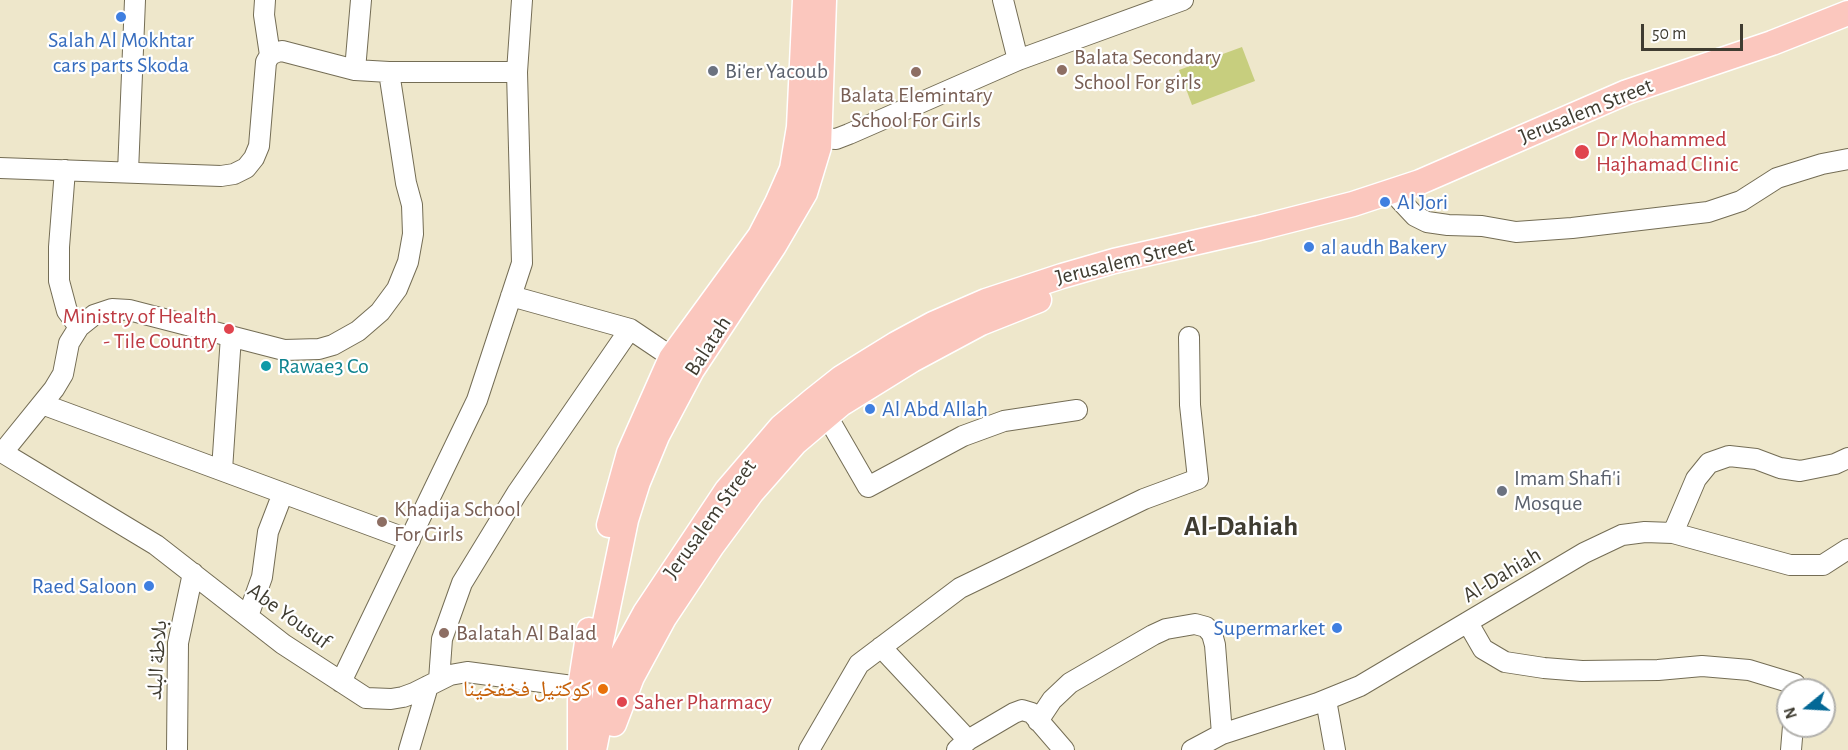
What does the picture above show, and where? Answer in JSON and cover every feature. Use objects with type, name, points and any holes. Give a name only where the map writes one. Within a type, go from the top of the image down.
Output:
[{"type":"main road","name":"Balatah","points":[[805,0],[809,135]]},
{"type":"main road","name":"Balatah","points":[[580,750],[580,687],[592,610],[617,492],[629,453],[760,236],[809,135],[824,0]]},
{"type":"main road","name":"Jerusalem Street","points":[[594,750],[607,695],[621,657],[645,613],[727,490],[781,427],[812,400],[842,378],[905,339],[933,324],[986,302],[1062,276],[1114,261],[1353,204],[1420,182],[1627,92],[1772,43],[1848,13]]},
{"type":"main road","name":"Jerusalem Street","points":[[614,724],[632,676],[664,618],[712,546],[752,492],[795,443],[826,416],[841,404],[912,360],[981,323],[1032,302],[1089,284],[1213,255],[1327,224],[1400,200],[1455,179],[1630,101],[1731,69],[1848,26]]},
{"type":"main road","name":"Balatah","points":[[614,724],[602,675],[599,651],[626,520],[681,364]]},
{"type":"main road","points":[[610,750],[614,724]]},
{"type":"street","points":[[128,172],[135,0]]},
{"type":"street","points":[[0,168],[221,176],[234,174],[246,168],[254,158],[259,146],[266,62],[270,55],[264,15],[265,0]]},
{"type":"street","points":[[355,70],[361,0]]},
{"type":"street","points":[[341,682],[477,400],[522,263],[517,72],[522,0]]},
{"type":"street","points":[[1003,0],[1018,60]]},
{"type":"street","points":[[809,135],[836,139],[1018,60],[1183,0]]},
{"type":"street","points":[[270,55],[282,51],[355,70],[517,72]]},
{"type":"street","points":[[2,452],[54,389],[63,374],[69,343],[79,327],[94,315],[112,309],[121,309],[284,350],[319,349],[333,345],[358,331],[380,312],[397,289],[408,262],[413,234],[412,205],[406,183],[389,72]]},
{"type":"street","points":[[1400,200],[1415,216],[1427,222],[1482,226],[1516,232],[1572,228],[1708,212],[1741,201],[1777,178],[1822,164],[1848,159]]},
{"type":"street","points":[[65,170],[59,247],[59,281],[67,311],[79,327]]},
{"type":"street","points":[[511,297],[630,329],[681,364]]},
{"type":"street","points":[[409,750],[434,683],[441,639],[462,583],[517,493],[630,329]]},
{"type":"street","points":[[222,470],[231,336]]},
{"type":"street","points":[[809,750],[859,664],[960,588],[1144,499],[1198,479],[1190,405],[1189,337]]},
{"type":"street","points":[[42,404],[410,540]]},
{"type":"street","points":[[826,416],[868,488],[963,436],[1004,421],[1077,410]]},
{"type":"street","name":"Abe Yousuf","points":[[2,452],[156,545],[283,644],[366,698],[403,697],[450,675],[467,672],[580,687]]},
{"type":"street","points":[[1673,533],[1696,479],[1709,463],[1729,456],[1756,459],[1780,468],[1800,471],[1835,464],[1848,458]]},
{"type":"street","points":[[248,616],[262,577],[268,532],[283,493]]},
{"type":"street","name":"Al-Dahiah","points":[[1192,750],[1222,734],[1360,686],[1468,624],[1584,553],[1622,535],[1645,532],[1673,533],[1790,565],[1823,565],[1848,549]]},
{"type":"street","name":"بلاطة البلد","points":[[177,750],[178,644],[193,573]]},
{"type":"street","points":[[1038,721],[1052,700],[1071,683],[1153,634],[1166,629],[1195,624],[1206,627],[1212,634],[1215,645],[1222,734]]},
{"type":"street","points":[[1468,624],[1484,649],[1505,662],[1582,671],[1658,670],[1702,666],[1749,670],[1776,678]]},
{"type":"street","points":[[881,647],[963,745],[1022,710],[1032,713],[1064,750]]},
{"type":"street","points":[[1326,699],[1335,750]]},
{"type":"green space","points":[[1242,47],[1255,81],[1192,105],[1179,70]]},
{"type":"place","name":"Salah Al Mokhtar cars parts Skoda","points":[[121,17]]},
{"type":"place","name":"Balata Secondary School For girls","points":[[1062,70]]},
{"type":"place","name":"Bi'er Yacoub","points":[[713,71]]},
{"type":"place","name":"Balata Elemintary School For Girls","points":[[916,72]]},
{"type":"place","name":"Dr Mohammed Hajhamad Clinic","points":[[1582,152]]},
{"type":"place","name":"Al Jori","points":[[1385,202]]},
{"type":"place","name":"al audh Bakery","points":[[1309,247]]},
{"type":"place","name":"Ministry of Health - Tile Country","points":[[229,329]]},
{"type":"place","name":"Rawae3 Co","points":[[266,366]]},
{"type":"place","name":"Al Abd Allah","points":[[870,409]]},
{"type":"place","name":"Imam Shafi'i Mosque","points":[[1502,491]]},
{"type":"place","name":"Khadija School For Girls","points":[[382,522]]},
{"type":"place","name":"Raed Saloon","points":[[149,586]]},
{"type":"place","name":"Supermarket","points":[[1337,628]]},
{"type":"place","name":"Balatah Al Balad","points":[[444,633]]},
{"type":"place","name":"كوكتيل فخفخينا","points":[[603,689]]},
{"type":"place","name":"Saher Pharmacy","points":[[622,702]]},
{"type":"district","name":"Al-Dahiah","points":[[1241,527]]}]
